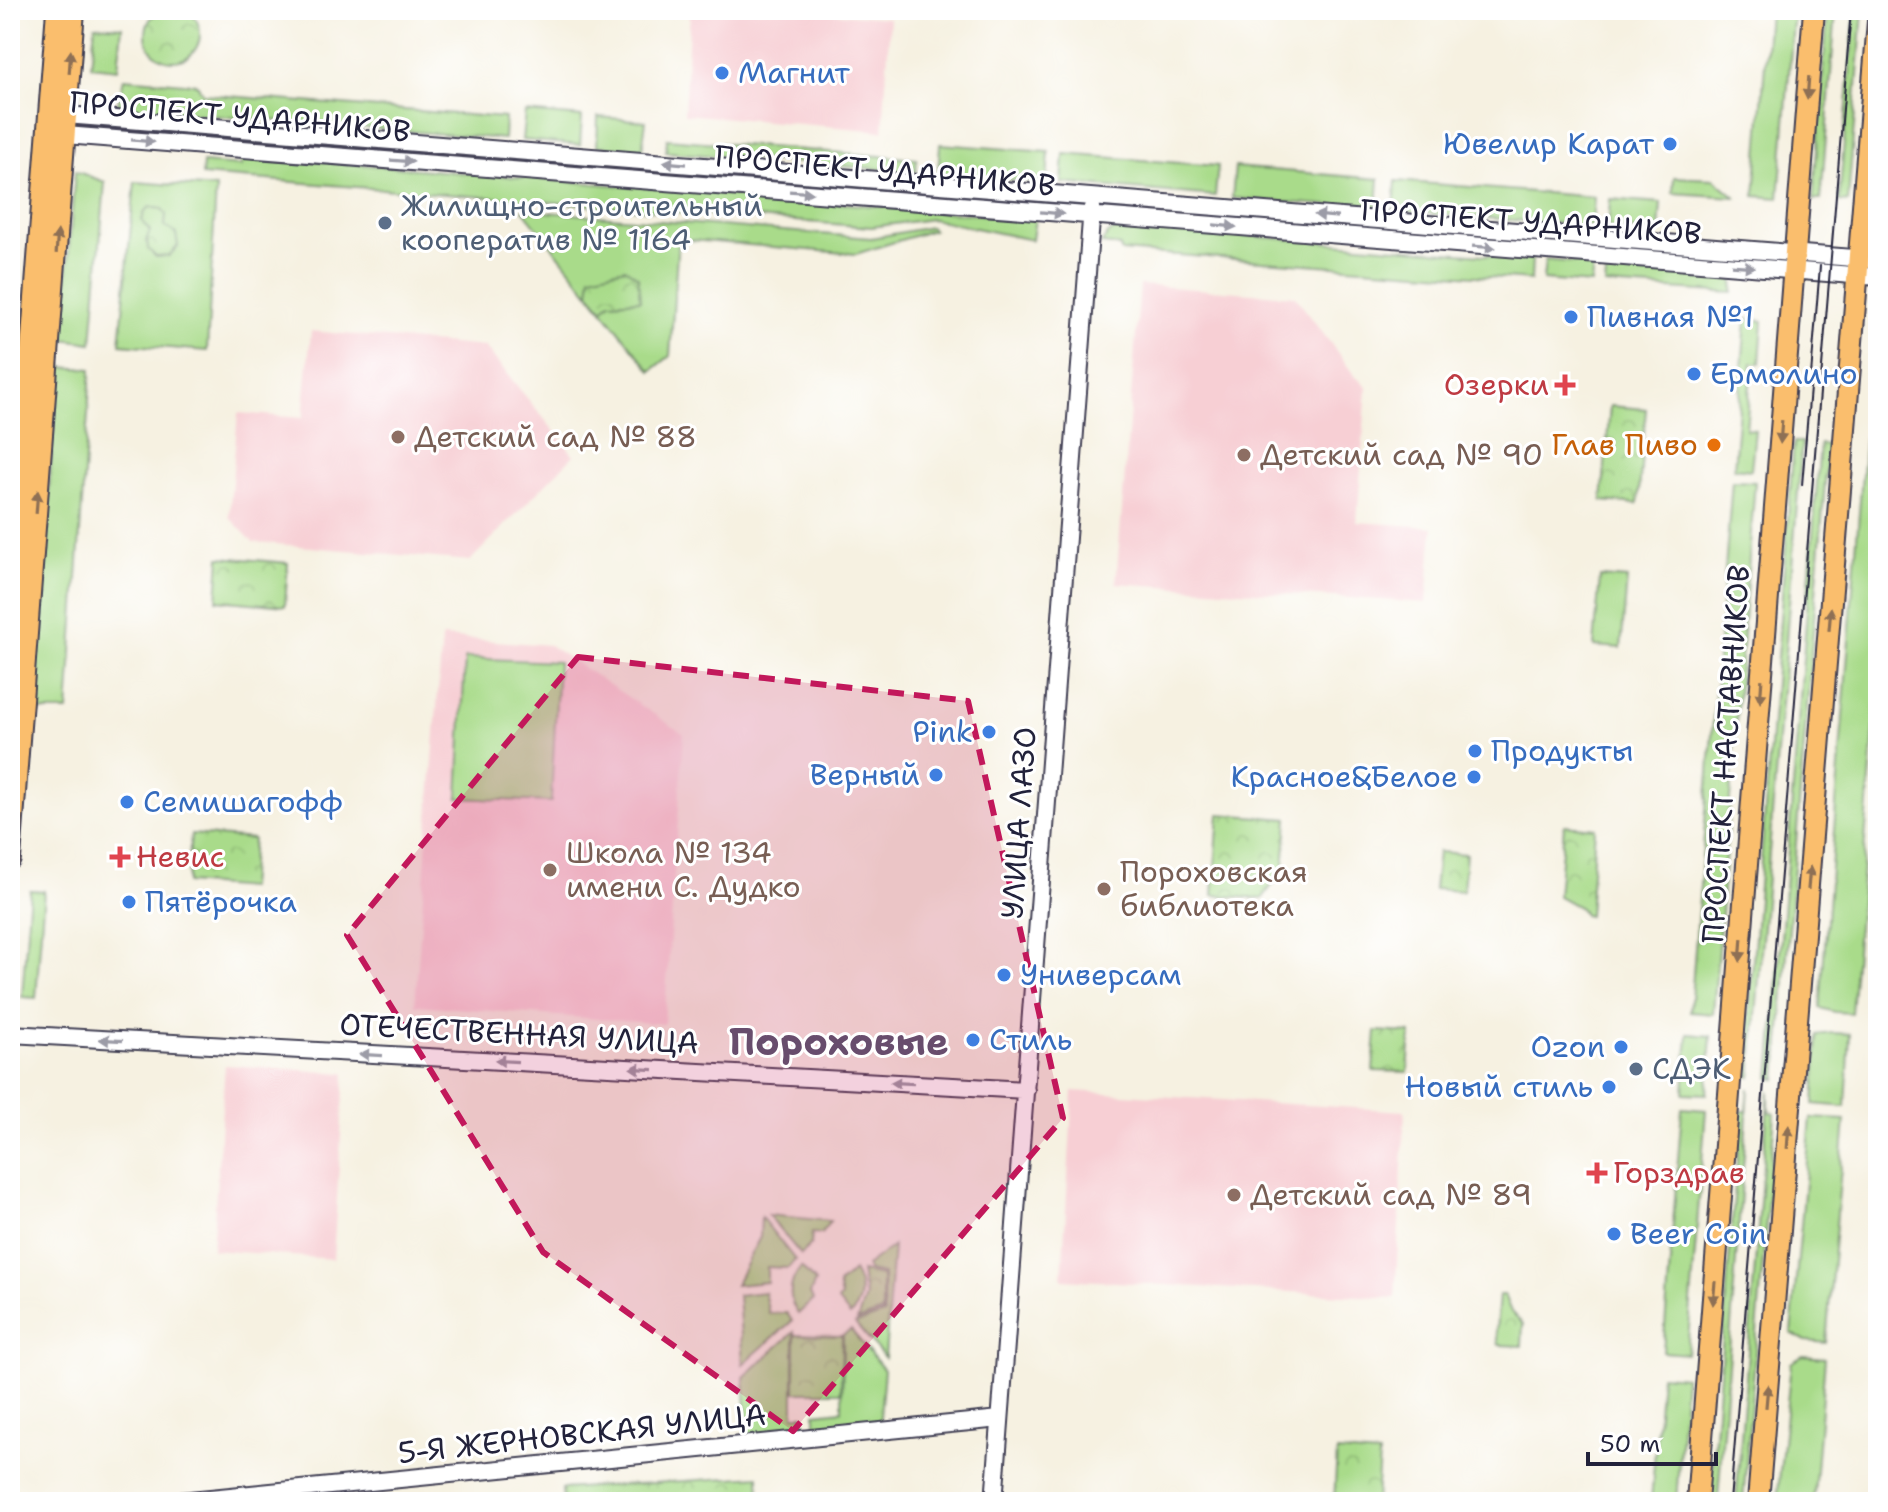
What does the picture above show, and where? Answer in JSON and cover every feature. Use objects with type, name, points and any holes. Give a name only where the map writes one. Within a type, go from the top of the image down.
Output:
[{"type":"main road","points":[[10,859],[60,125],[57,10]]},
{"type":"main road","points":[[10,626],[74,10]]},
{"type":"main road","name":"ПРОСПЕКТ НАСТАВНИКОВ","points":[[1697,1502],[1814,10]]},
{"type":"main road","points":[[1758,1502],[1868,268],[1878,21]]},
{"type":"street","name":"ПРОСПЕКТ УДАРНИКОВ","points":[[60,125],[1093,197],[1868,268]]},
{"type":"street","name":"ПРОСПЕКТ УДАРНИКОВ","points":[[60,125],[1092,216],[1794,262]]},
{"type":"street","name":"УЛИЦА ЛАЗО","points":[[994,1502],[1093,197]]},
{"type":"street","name":"ОТЕЧЕСТВЕННАЯ УЛИЦА","points":[[10,1034],[1026,1090]]},
{"type":"street","name":"5-Я ЖЕРНОВСКАЯ УЛИЦА","points":[[170,1502],[1000,1419]]},
{"type":"highlighted area","points":[[578,657],[968,701],[1063,1118],[793,1431],[543,1252],[347,935]]},
{"type":"shaded area","points":[[690,10],[794,10],[890,18],[883,131],[684,114]]},
{"type":"shaded area","name":"Детский сад № 90","points":[[1140,285],[1295,296],[1355,376],[1367,387],[1357,522],[1433,527],[1427,603],[1116,583]]},
{"type":"shaded area","name":"Детский сад № 88","points":[[311,331],[485,347],[574,455],[470,561],[253,542],[229,517],[238,413],[303,418]]},
{"type":"shaded area","name":"Школа № 134 имени С. Дудко","points":[[442,637],[549,645],[684,734],[664,1024],[415,1005]]},
{"type":"shaded area","points":[[225,1065],[345,1073],[333,1259],[212,1250]]},
{"type":"shaded area","name":"Детский сад № 89","points":[[1073,1091],[1405,1111],[1395,1298],[1062,1279]]},
{"type":"green space","points":[[173,7],[192,15],[200,34],[192,53],[173,61],[154,53],[146,34],[154,15]]},
{"type":"green space","points":[[1769,10],[1794,10],[1779,198],[1755,196]]},
{"type":"green space","points":[[1828,10],[1836,10],[1821,200],[1813,200]]},
{"type":"green space","points":[[1855,10],[1863,10],[1848,202],[1839,201]]},
{"type":"green space","points":[[95,25],[122,27],[118,69],[91,66]]},
{"type":"green space","points":[[124,78],[197,84],[203,94],[505,118],[504,139],[117,108]]},
{"type":"green space","points":[[525,112],[582,117],[580,145],[522,140]]},
{"type":"green space","points":[[598,117],[646,121],[642,150],[597,146]]},
{"type":"green space","points":[[667,139],[917,159],[916,172],[666,152]]},
{"type":"green space","points":[[940,144],[1049,152],[1047,183],[938,174]]},
{"type":"green space","points":[[1064,154],[1218,166],[1215,196],[1062,183]]},
{"type":"green space","points":[[243,155],[1035,219],[1032,240],[932,219],[871,227],[202,175],[203,163],[241,166]]},
{"type":"green space","points":[[1235,167],[1379,179],[1377,209],[1232,198]]},
{"type":"green space","points":[[75,171],[105,182],[92,343],[62,339]]},
{"type":"green space","points":[[1674,177],[1714,179],[1736,197],[1673,193]]},
{"type":"green space","points":[[1396,181],[1594,197],[1592,226],[1394,211]]},
{"type":"green space","points":[[135,182],[216,188],[207,351],[120,344]]},
{"type":"green space","points":[[1610,199],[1661,203],[1659,231],[1608,228]]},
{"type":"green space","points":[[150,207],[162,209],[166,214],[165,226],[176,234],[178,246],[169,256],[156,257],[148,249],[150,231],[142,220]]},
{"type":"green space","points":[[523,210],[871,238],[930,227],[933,230],[856,254],[678,239],[670,356],[651,371]]},
{"type":"green space","points":[[1125,226],[1532,259],[1531,280],[1121,251],[1120,246],[1101,244],[1111,232]]},
{"type":"green space","points":[[1545,260],[1593,264],[1591,284],[1543,280]]},
{"type":"green space","points":[[1607,265],[1734,275],[1733,293],[1605,285]]},
{"type":"green space","points":[[625,268],[638,277],[640,300],[610,302],[603,309],[589,293],[591,276]]},
{"type":"green space","points":[[1746,319],[1763,321],[1760,363],[1752,363],[1746,429],[1755,430],[1751,470],[1734,468]]},
{"type":"green space","points":[[1874,322],[1878,322],[1878,681],[1851,1013],[1820,1008]]},
{"type":"green space","points":[[58,367],[91,369],[68,711],[33,711]]},
{"type":"green space","points":[[1610,406],[1646,409],[1638,504],[1602,501]]},
{"type":"green space","points":[[1794,442],[1802,442],[1751,1077],[1744,1076]]},
{"type":"green space","points":[[1820,444],[1828,445],[1777,1079],[1770,1078]]},
{"type":"green space","points":[[1732,481],[1755,482],[1713,1014],[1690,1012]]},
{"type":"green space","points":[[220,557],[288,563],[285,606],[217,600]]},
{"type":"green space","points":[[1600,577],[1627,579],[1621,648],[1594,646]]},
{"type":"green space","points":[[465,658],[558,662],[551,802],[458,798]]},
{"type":"green space","points":[[1219,814],[1288,819],[1284,869],[1262,899],[1213,895]]},
{"type":"green space","points":[[1564,825],[1595,828],[1589,916],[1558,896]]},
{"type":"green space","points":[[191,834],[253,839],[249,888],[187,883]]},
{"type":"green space","points":[[1438,852],[1466,854],[1463,891],[1434,889]]},
{"type":"green space","points":[[30,890],[44,891],[36,998],[22,997]]},
{"type":"green space","points":[[1376,1031],[1411,1033],[1408,1072],[1373,1071]]},
{"type":"green space","points":[[1688,1034],[1711,1036],[1707,1094],[1684,1093]]},
{"type":"green space","points":[[1850,1034],[1846,1107],[1814,1104],[1818,1035]]},
{"type":"green space","points":[[1749,1088],[1718,1498],[1710,1498],[1741,1111],[1747,1111]]},
{"type":"green space","points":[[1769,1090],[1769,1112],[1775,1113],[1743,1502],[1736,1501]]},
{"type":"green space","points":[[1682,1108],[1706,1110],[1687,1354],[1663,1352]]},
{"type":"green space","points":[[1811,1118],[1845,1120],[1826,1343],[1806,1341],[1791,1333]]},
{"type":"green space","points":[[768,1215],[830,1221],[821,1234],[812,1233],[811,1244],[801,1255]]},
{"type":"green space","points":[[761,1217],[795,1260],[788,1268],[767,1267],[767,1282],[735,1285],[760,1237]]},
{"type":"green space","points":[[893,1246],[885,1358],[855,1324],[884,1314],[883,1274],[868,1271],[866,1266]]},
{"type":"green space","points":[[801,1267],[815,1282],[810,1294],[813,1300],[798,1314],[791,1290]]},
{"type":"green space","points":[[853,1271],[860,1294],[850,1316],[838,1301],[841,1297],[838,1285]]},
{"type":"green space","points":[[861,1272],[882,1276],[882,1312],[857,1321],[865,1297]]},
{"type":"green space","points":[[764,1292],[769,1314],[787,1313],[792,1321],[743,1364],[738,1295]]},
{"type":"green space","points":[[1499,1295],[1504,1295],[1511,1312],[1523,1324],[1522,1346],[1499,1345],[1496,1331]]},
{"type":"green space","points":[[851,1330],[884,1370],[879,1428],[815,1434],[815,1413],[842,1410],[843,1335]]},
{"type":"green space","points":[[794,1332],[794,1415],[804,1415],[804,1435],[748,1441],[744,1377]]},
{"type":"green space","points":[[795,1335],[842,1336],[841,1392],[795,1392]]},
{"type":"green space","points":[[1803,1356],[1825,1358],[1814,1495],[1807,1502],[1777,1502],[1791,1363]]},
{"type":"green space","points":[[1661,1375],[1685,1377],[1676,1502],[1651,1502]]},
{"type":"green space","points":[[1337,1452],[1379,1455],[1376,1502],[1334,1501]]},
{"type":"green space","points":[[759,1476],[760,1502],[563,1502],[562,1489]]},
{"type":"tram line","points":[[1730,1502],[1851,10]]},
{"type":"tram line","points":[[1802,485],[1820,266]]},
{"type":"place","name":"Магнит","points":[[722,73]]},
{"type":"place","name":"Ювелир Карат","points":[[1670,144]]},
{"type":"place","name":"Жилищно-строительный кооператив № 1164","points":[[385,223]]},
{"type":"place","name":"Пивная №1","points":[[1571,317]]},
{"type":"place","name":"Ермолино","points":[[1694,374]]},
{"type":"place","name":"Озерки","points":[[1565,385]]},
{"type":"place","name":"Детский сад № 88","points":[[398,437]]},
{"type":"place","name":"Глав Пиво","points":[[1714,445]]},
{"type":"place","name":"Детский сад № 90","points":[[1244,455]]},
{"type":"place","name":"Pink","points":[[989,732]]},
{"type":"place","name":"Продукты","points":[[1475,751]]},
{"type":"place","name":"Верный","points":[[936,775]]},
{"type":"place","name":"Красное&Белое","points":[[1474,777]]},
{"type":"place","name":"Семишагофф","points":[[127,802]]},
{"type":"place","name":"Невис","points":[[120,857]]},
{"type":"place","name":"Школа № 134 имени С. Дудко","points":[[550,870]]},
{"type":"place","name":"Пороховская библиотека","points":[[1104,889]]},
{"type":"place","name":"Пятёрочка","points":[[129,902]]},
{"type":"place","name":"Универсам","points":[[1004,975]]},
{"type":"place","name":"Стиль","points":[[973,1040]]},
{"type":"place","name":"Ozon","points":[[1621,1047]]},
{"type":"place","name":"СДЭК","points":[[1636,1069]]},
{"type":"place","name":"Новый стиль","points":[[1609,1087]]},
{"type":"place","name":"Горздрав","points":[[1597,1173]]},
{"type":"place","name":"Детский сад № 89","points":[[1234,1195]]},
{"type":"place","name":"Beer Coin","points":[[1614,1234]]},
{"type":"district","name":"Пороховые","points":[[839,1042]]}]
